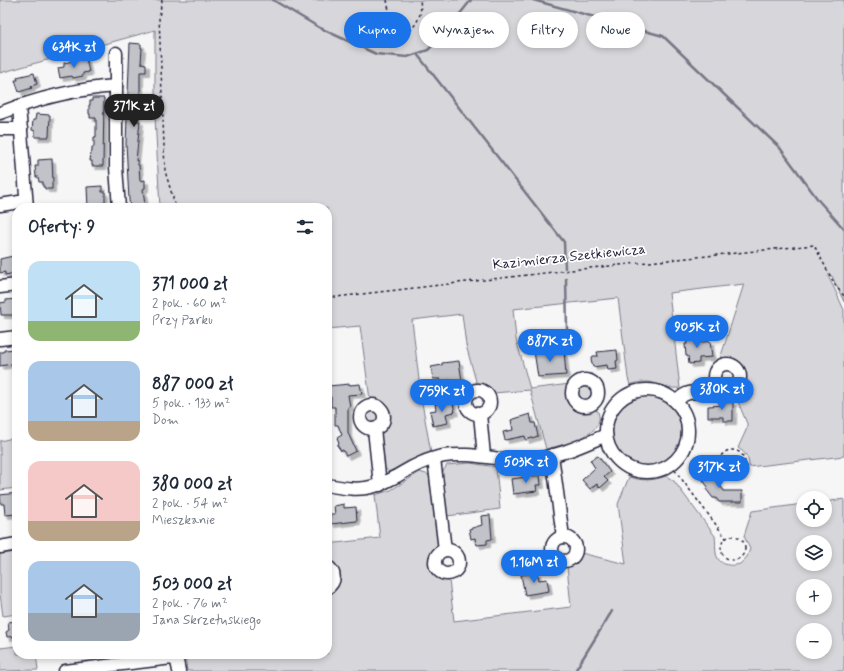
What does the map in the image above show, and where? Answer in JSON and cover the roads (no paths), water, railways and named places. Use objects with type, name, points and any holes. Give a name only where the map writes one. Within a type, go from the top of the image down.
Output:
[{"type":"street","points":[[116,53],[116,160],[119,203]]},
{"type":"street","points":[[0,113],[56,94],[116,86]]},
{"type":"street","points":[[19,106],[26,203]]},
{"type":"street","points":[[0,128],[21,129]]},
{"type":"street","points":[[0,205],[12,205]]},
{"type":"street","points":[[0,287],[12,286]]},
{"type":"street","points":[[0,339],[12,338]]},
{"type":"street","points":[[676,402],[686,394],[705,391],[712,388],[716,384]]},
{"type":"street","points":[[642,390],[656,391],[666,394],[676,402],[687,421],[686,447],[681,455],[671,465],[653,472],[644,472],[626,467],[612,454],[606,440],[606,426],[612,410],[615,405],[628,395],[642,390]]},
{"type":"street","points":[[595,401],[612,410]]},
{"type":"street","points":[[480,414],[484,456]]},
{"type":"street","points":[[374,429],[380,485]]},
{"type":"street","points":[[332,486],[351,489],[380,485],[418,464],[434,459],[458,455],[519,460],[552,456],[580,447],[606,435]]},
{"type":"street","points":[[552,456],[563,537]]},
{"type":"street","points":[[434,459],[445,550]]},
{"type":"street","points":[[0,547],[12,545]]},
{"type":"street","points":[[332,571],[334,577],[332,584]]},
{"type":"street","points":[[65,671],[164,659]]},
{"type":"street","points":[[174,659],[177,661],[179,671]]},
{"type":"waterway","points":[[273,0],[320,28],[376,54],[407,57],[428,50],[443,35],[471,0]]},
{"type":"waterway","points":[[533,0],[663,36],[780,148],[819,201],[844,229]]},
{"type":"waterway","points":[[417,54],[564,242],[565,268]]},
{"type":"waterway","points":[[566,279],[567,329]]},
{"type":"waterway","points":[[575,671],[612,611]]}]
